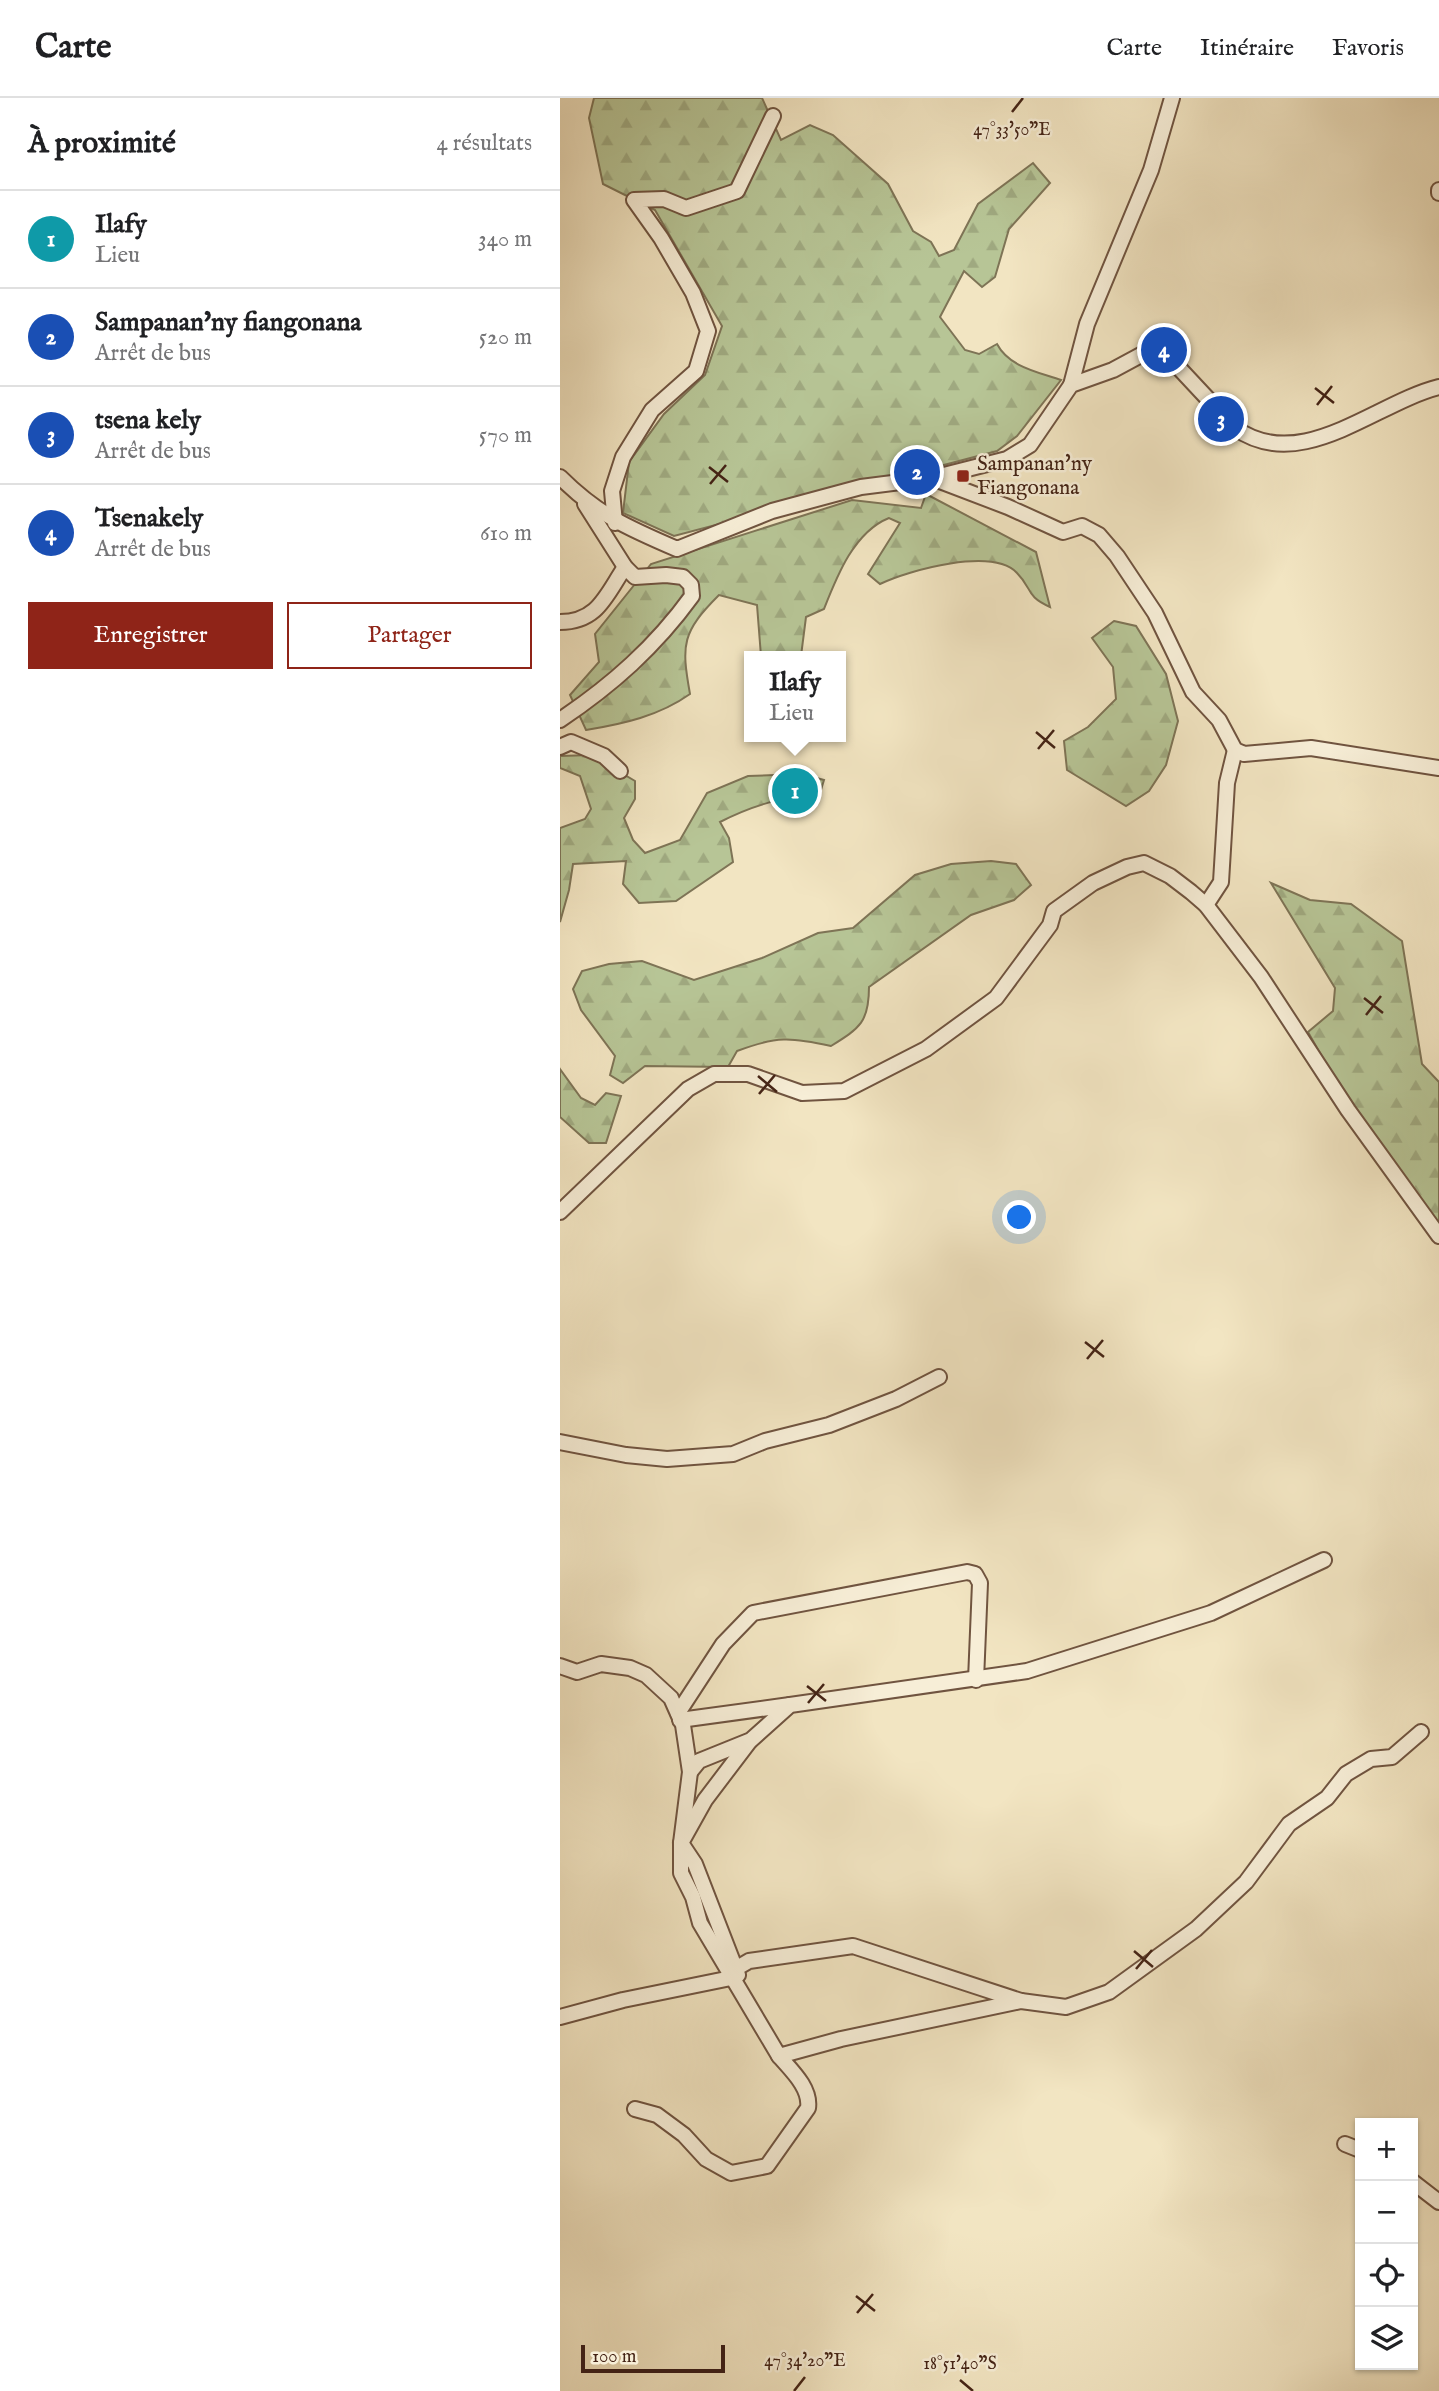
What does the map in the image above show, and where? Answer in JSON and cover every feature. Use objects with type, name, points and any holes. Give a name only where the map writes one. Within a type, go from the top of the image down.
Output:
[{"type":"street","points":[[560,477],[580,497],[615,523],[677,549],[772,511],[860,487],[932,478],[1007,459],[1030,445],[1071,386],[1087,324],[1152,170],[1171,98]]},
{"type":"street","points":[[615,523],[612,491],[622,457],[652,410],[696,371],[708,331],[693,293],[634,200],[664,199],[686,208],[737,191],[773,116]]},
{"type":"street","points":[[1071,386],[1113,370],[1152,349],[1171,358],[1235,428],[1248,437],[1280,443],[1317,439],[1438,385]]},
{"type":"street","points":[[932,478],[1008,507],[1063,532],[1082,526],[1099,535],[1117,556],[1155,613],[1193,692],[1219,720],[1235,750],[1244,754],[1311,748],[1439,768]]},
{"type":"street","points":[[560,720],[623,674],[648,651],[692,596],[691,585],[683,578],[635,577],[625,568],[580,497]]},
{"type":"street","points":[[560,622],[574,622],[592,615],[625,568]]},
{"type":"street","points":[[560,747],[571,742],[604,756],[620,771]]},
{"type":"street","points":[[1206,905],[1221,882],[1227,783],[1235,750]]},
{"type":"street","points":[[560,1212],[688,1090],[714,1074],[748,1074],[802,1093],[844,1091],[926,1049],[996,998],[1050,925],[1055,911],[1093,883],[1127,867],[1144,863],[1170,876],[1206,905],[1261,977],[1348,1110],[1439,1236]]},
{"type":"street","points":[[560,1442],[626,1455],[667,1459],[733,1454],[765,1441],[830,1425],[896,1399],[939,1377]]},
{"type":"street","points":[[679,1716],[790,1705],[1027,1671],[1211,1613],[1324,1560]]},
{"type":"street","points":[[679,1716],[723,1644],[753,1613],[967,1572],[975,1574],[980,1583],[976,1680]]},
{"type":"street","points":[[560,1666],[577,1672],[601,1664],[630,1668],[646,1675],[671,1698],[679,1716],[690,1773],[681,1843],[681,1873],[693,1897],[700,1923],[734,1973],[739,1990],[779,2056],[802,2084],[810,2100],[808,2108],[767,2166],[731,2173],[706,2158],[684,2135],[657,2115],[635,2109]]},
{"type":"street","points":[[681,1843],[705,1800],[751,1740],[790,1705]]},
{"type":"street","points":[[560,2017],[734,1973],[749,1961],[853,1946],[1021,2001],[1066,2007],[1109,1992],[1196,1929],[1246,1882],[1289,1824],[1327,1798],[1346,1774],[1371,1759],[1392,1757],[1420,1732]]},
{"type":"street","points":[[690,1773],[699,1761],[751,1740]]},
{"type":"street","points":[[779,2056],[841,2039],[1021,2001]]},
{"type":"street","points":[[1345,2144],[1355,2148]]},
{"type":"street","points":[[1418,2186],[1439,2202]]},
{"type":"green space","points":[[594,98],[762,98],[781,140],[810,125],[833,135],[888,184],[913,231],[931,242],[939,256],[954,250],[978,204],[1033,163],[1050,183],[1009,229],[995,277],[982,287],[964,271],[940,317],[965,350],[979,354],[997,344],[1002,352],[1016,363],[1061,380],[1017,436],[997,451],[674,536],[623,513],[629,462],[664,414],[705,375],[722,326],[655,210],[603,184],[589,118]]},
{"type":"green space","points":[[926,494],[1036,552],[1050,607],[1033,596],[1017,573],[1005,565],[990,562],[971,561],[930,568],[880,584],[868,574],[900,523],[889,518],[866,533],[856,544],[841,569],[824,609],[806,617],[802,651],[761,651],[757,605],[719,595],[698,619],[687,640],[685,650],[690,694],[666,708],[640,718],[586,730],[570,695],[599,662],[595,634],[651,564],[852,500],[921,508]]},
{"type":"green space","points":[[1114,621],[1136,626],[1166,674],[1178,721],[1166,765],[1149,791],[1126,806],[1067,770],[1064,741],[1088,727],[1116,699],[1113,667],[1092,638]]},
{"type":"green space","points":[[591,755],[635,781],[635,799],[624,818],[633,840],[645,853],[680,840],[707,793],[748,776],[802,774],[824,780],[820,793],[769,803],[720,822],[729,838],[733,862],[676,901],[639,903],[623,884],[626,861],[573,864],[560,922],[560,828],[585,819],[591,809],[580,776],[560,768],[560,756]]},
{"type":"green space","points":[[991,861],[1016,864],[1031,885],[1014,900],[971,915],[869,987],[867,1008],[861,1023],[831,1046],[805,1041],[773,1040],[737,1051],[728,1067],[645,1066],[623,1083],[610,1075],[615,1056],[581,1010],[573,989],[582,971],[609,964],[642,961],[694,980],[762,958],[818,933],[853,928],[915,875],[951,864]]},
{"type":"green space","points":[[1271,883],[1310,900],[1351,904],[1402,941],[1422,1064],[1439,1082],[1439,1231],[1348,1103],[1308,1032],[1333,1011],[1335,988]]},
{"type":"green space","points":[[560,1069],[581,1098],[595,1105],[606,1093],[621,1096],[606,1143],[589,1143],[560,1117]]},
{"type":"place","name":"Tsenakely","points":[[1164,350]]},
{"type":"place","name":"tsena kely","points":[[1221,419]]},
{"type":"place","name":"Sampanan'ny fiangonana","points":[[917,472]]},
{"type":"place","name":"Sampanan'ny Fiangonana","points":[[963,476]]},
{"type":"place","name":"Ilafy","points":[[795,791]]}]
